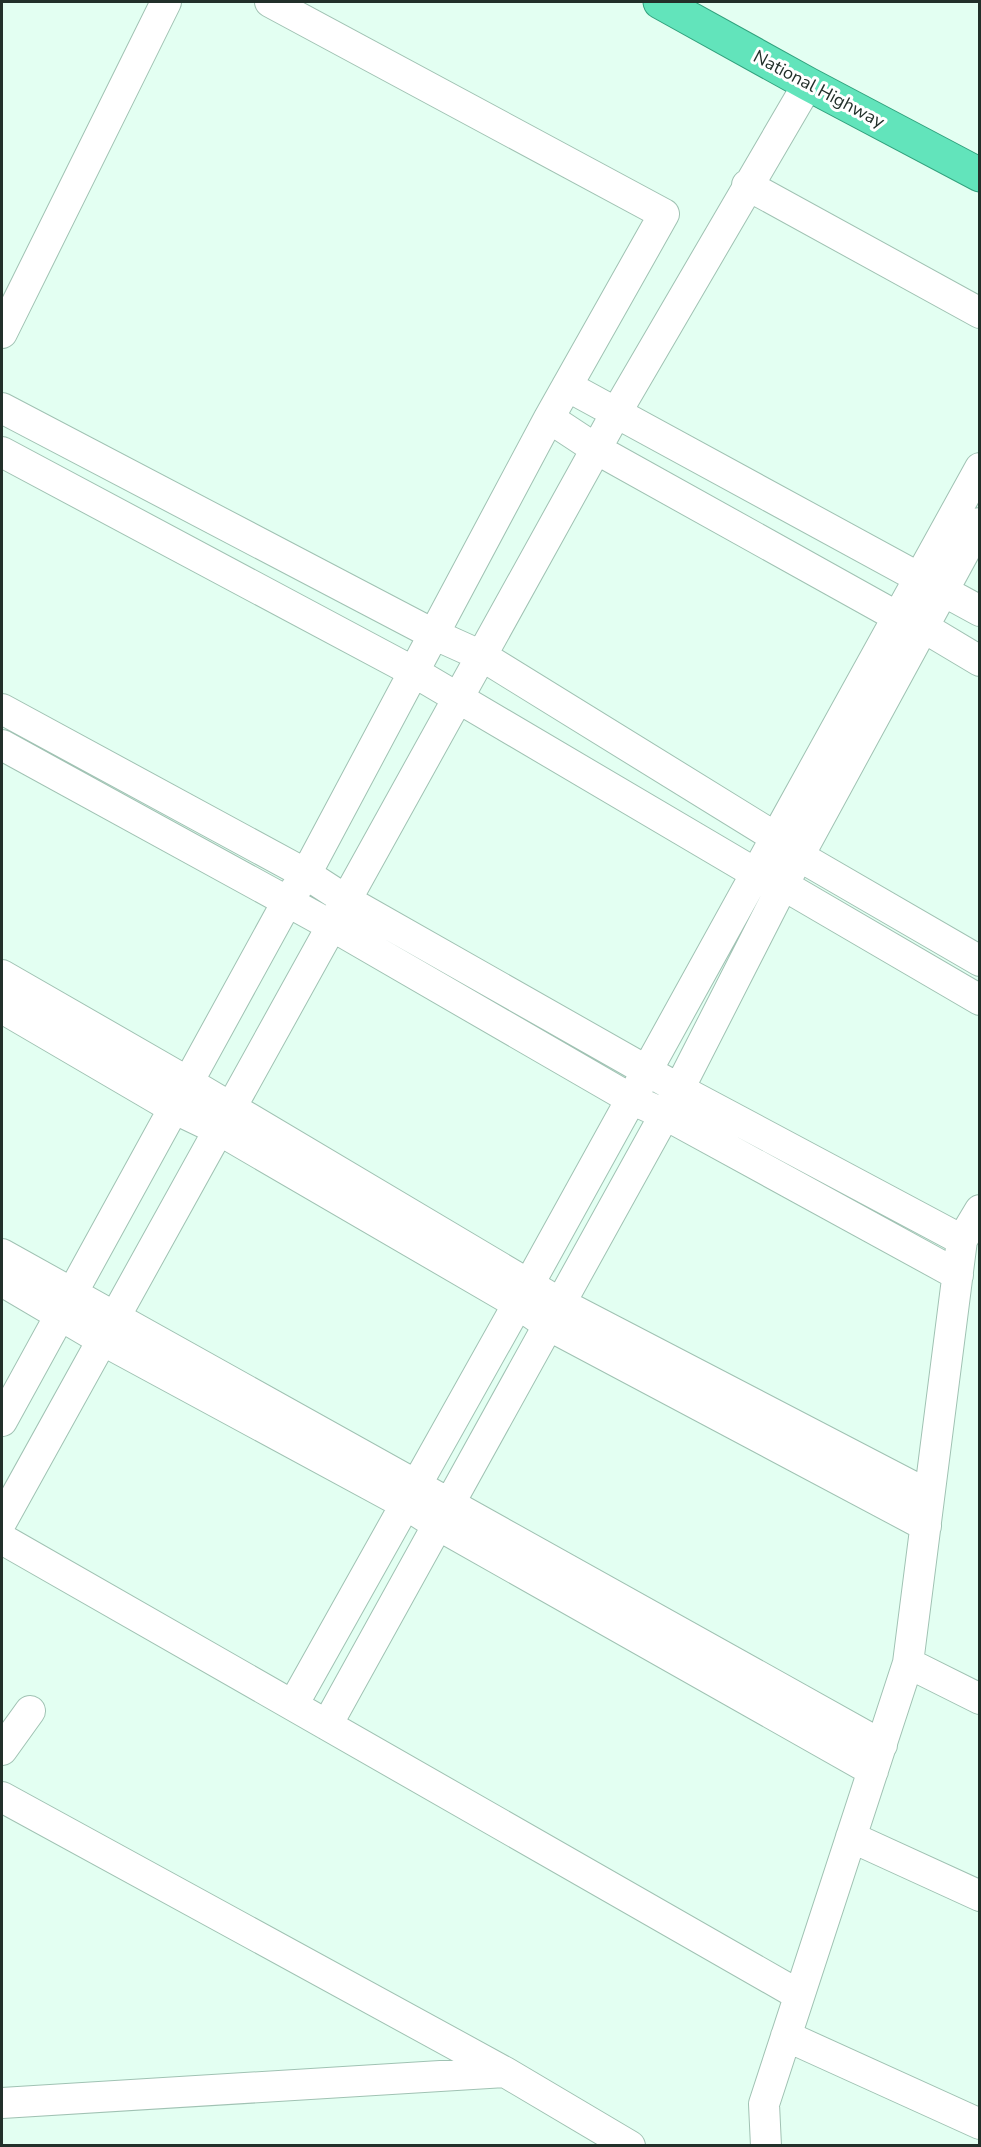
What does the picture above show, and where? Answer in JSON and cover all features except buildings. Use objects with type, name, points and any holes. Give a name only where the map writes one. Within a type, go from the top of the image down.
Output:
[{"type":"highway","name":"National Highway","points":[[660,2],[807,84],[980,175]]},
{"type":"street","points":[[2,333],[166,2]]},
{"type":"street","points":[[2,1421],[287,902],[306,874],[549,418],[664,214],[270,2]]},
{"type":"street","points":[[2,1521],[616,412],[807,84]]},
{"type":"street","points":[[747,185],[980,313]]},
{"type":"street","points":[[567,386],[980,611]]},
{"type":"street","points":[[2,408],[433,634],[482,656],[775,837],[799,856],[980,961]]},
{"type":"street","points":[[549,418],[596,448],[980,660]]},
{"type":"street","points":[[2,452],[414,672],[755,873],[783,885],[980,1000]]},
{"type":"street","points":[[327,1725],[679,1089],[799,856],[910,622],[931,583],[980,468]]},
{"type":"street","points":[[931,583],[980,523]]},
{"type":"street","points":[[293,1705],[524,1294],[775,837],[910,622]]},
{"type":"street","points":[[2,709],[306,874],[346,900],[679,1089],[962,1240]]},
{"type":"street","points":[[2,745],[332,926],[631,1099],[664,1114],[958,1275]]},
{"type":"street","points":[[2,975],[188,1082],[225,1119],[524,1294],[554,1314],[926,1526]]},
{"type":"street","points":[[2,1008],[173,1108],[225,1119]]},
{"type":"street","points":[[766,2145],[764,2104],[908,1663],[962,1240],[980,1210]]},
{"type":"street","points":[[2,1254],[65,1304],[108,1329],[877,1758]]},
{"type":"street","points":[[2,1281],[65,1304]]},
{"type":"street","points":[[554,1314],[929,1495]]},
{"type":"street","points":[[2,1539],[799,1995]]},
{"type":"street","points":[[908,1663],[980,1700]]},
{"type":"street","points":[[2,1750],[30,1711]]},
{"type":"street","points":[[2,1797],[505,2072],[630,2145]]},
{"type":"street","points":[[852,1837],[980,1896]]},
{"type":"street","points":[[786,2036],[980,2124]]},
{"type":"street","points":[[2,2103],[505,2072]]}]
